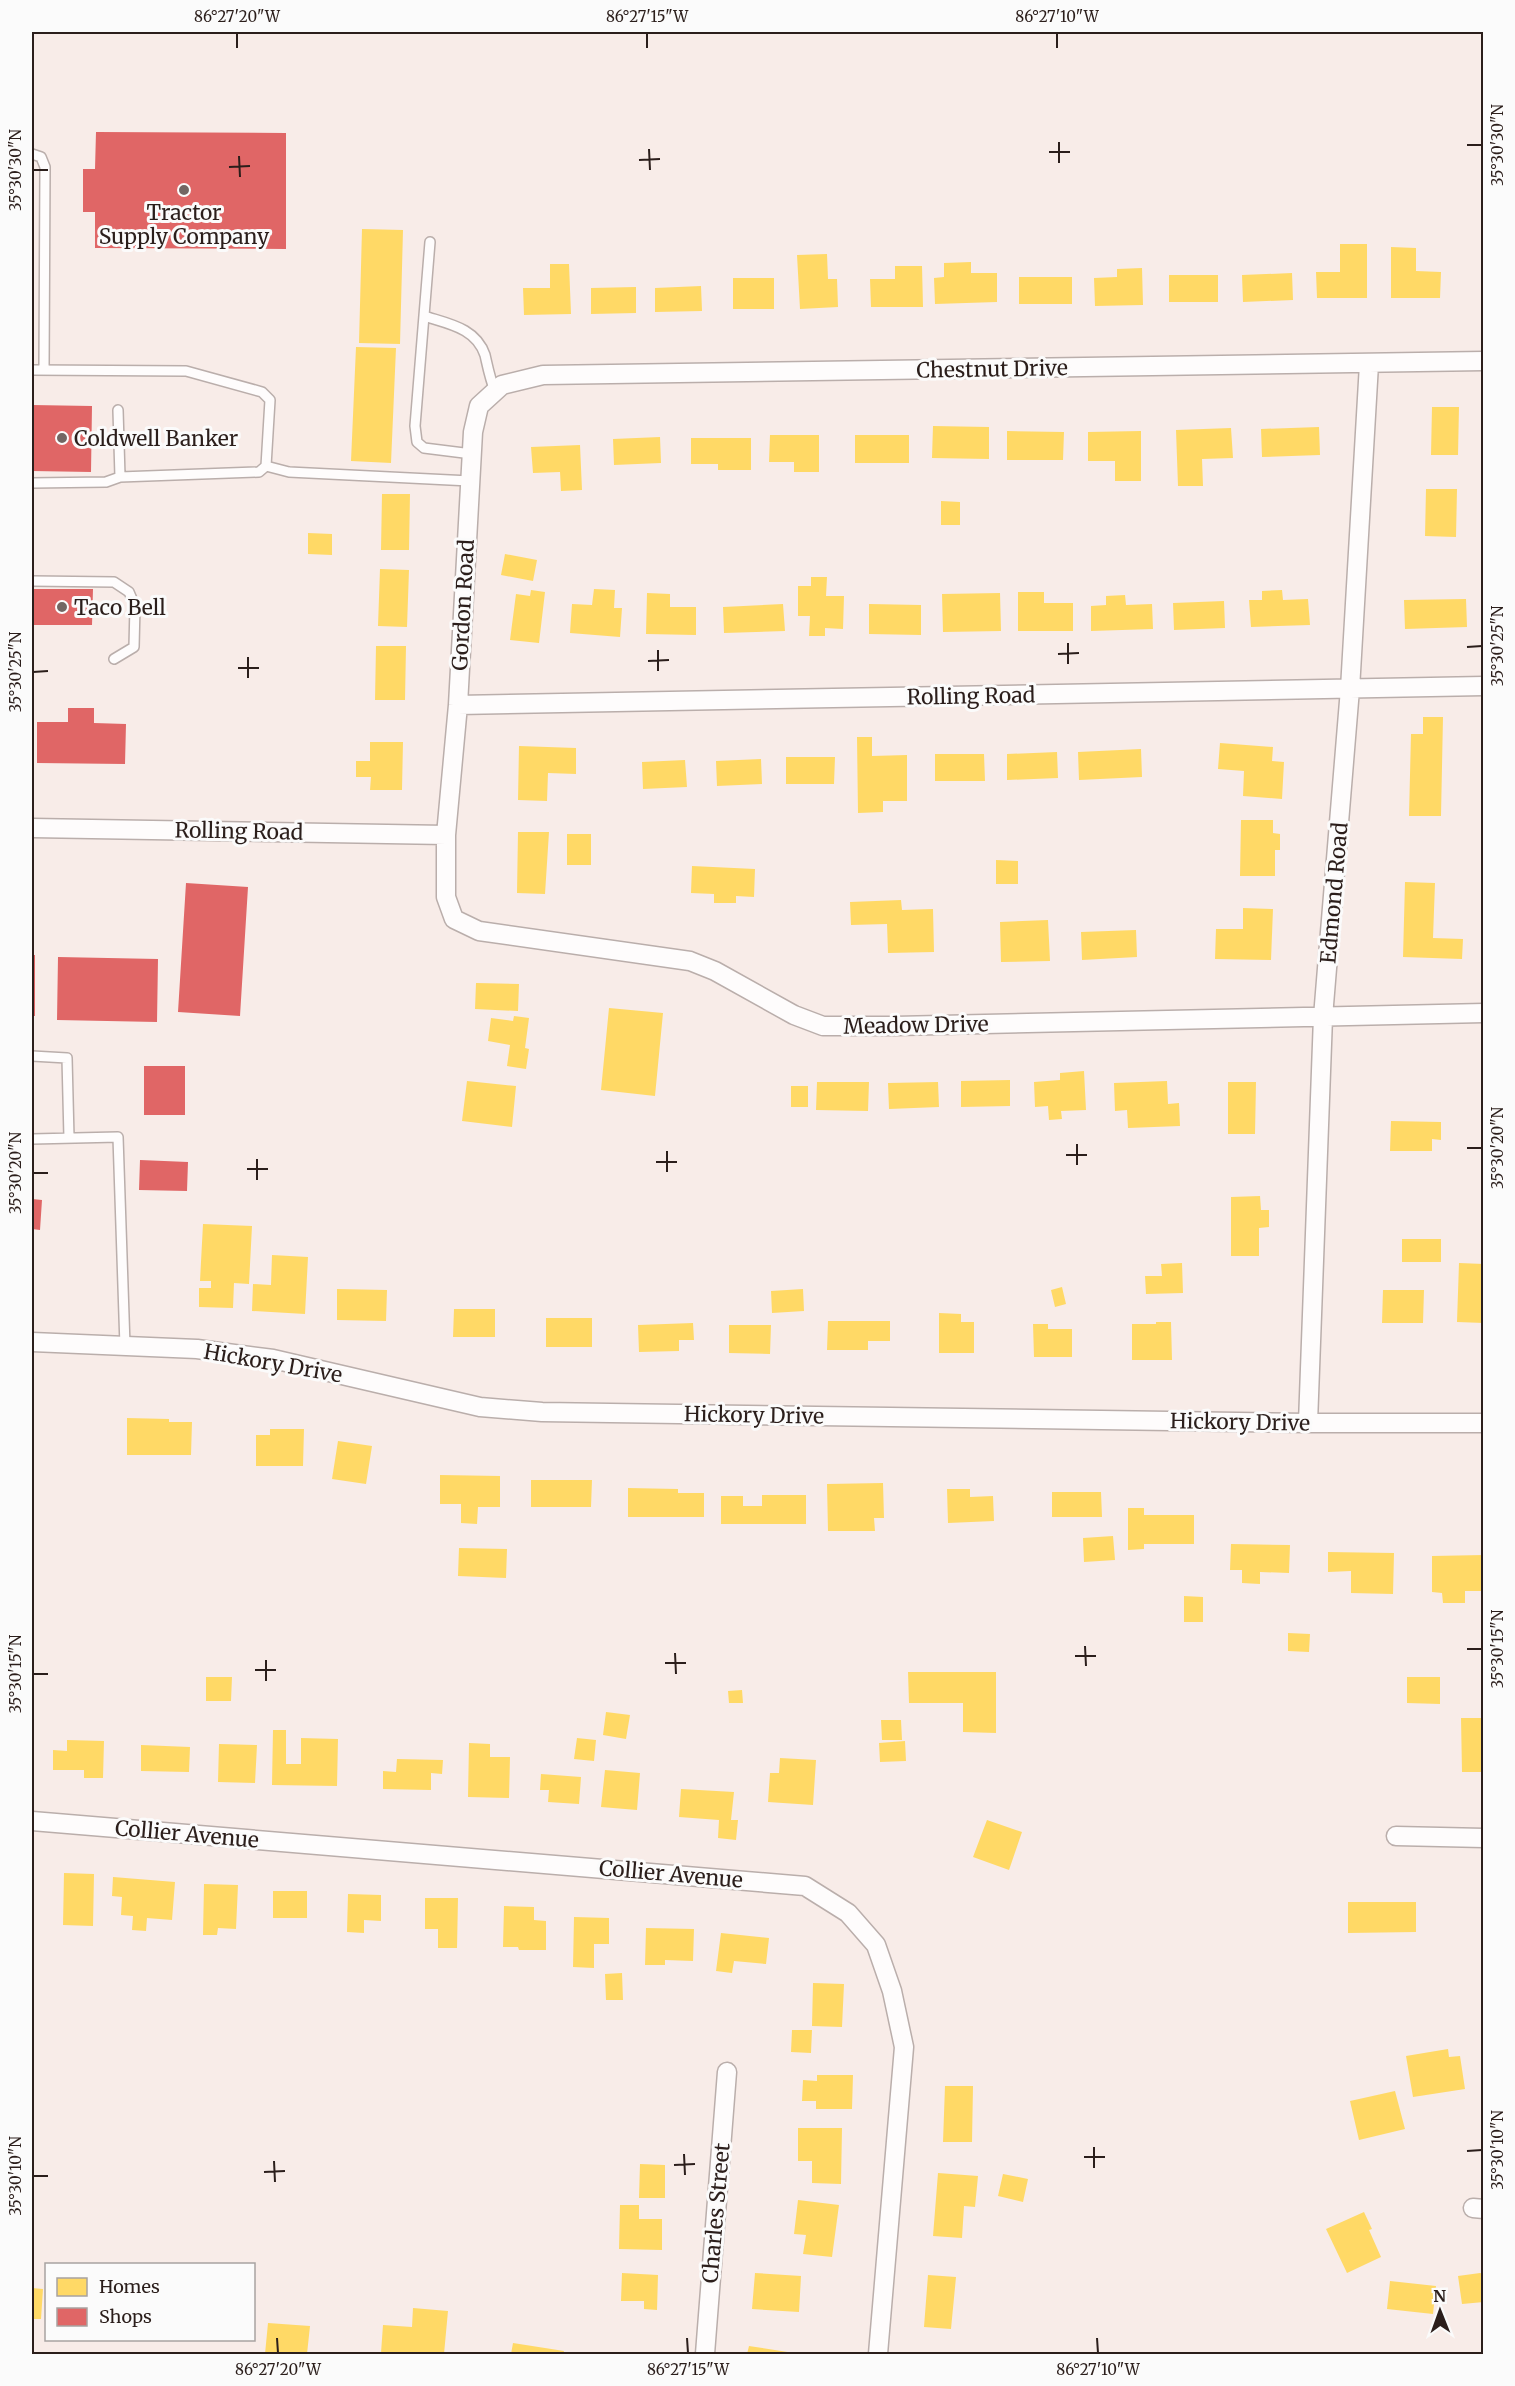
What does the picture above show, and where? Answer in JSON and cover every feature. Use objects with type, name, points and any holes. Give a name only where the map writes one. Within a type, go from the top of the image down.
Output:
[{"type":"street","name":"Chestnut Drive","points":[[499,388],[543,375],[1484,362]]},
{"type":"street","name":"Edmond Road","points":[[1308,1423],[1323,1017],[1350,689],[1369,364]]},
{"type":"street","name":"Gordon Road","points":[[446,835],[458,705],[473,432],[479,406],[499,388]]},
{"type":"street","name":"Rolling Road","points":[[458,705],[1484,686]]},
{"type":"street","name":"Rolling Road","points":[[32,828],[446,835]]},
{"type":"street","name":"Meadow Drive","points":[[446,835],[446,897],[454,918],[479,931],[690,961],[715,971],[794,1016],[823,1026],[1484,1013]]},
{"type":"street","name":"Hickory Drive","points":[[32,1342],[197,1349],[273,1359],[480,1407],[542,1412],[1484,1424]]},
{"type":"street","name":"Collier Avenue","points":[[32,1821],[805,1886],[822,1896],[848,1913],[876,1945],[892,1991],[904,2048],[878,2355]]},
{"type":"street","points":[[1396,1836],[1484,1838]]},
{"type":"street","name":"Charles Street","points":[[705,2355],[727,2072]]},
{"type":"lane","points":[[32,154],[41,157],[45,167],[44,370]]},
{"type":"lane","points":[[430,242],[416,426],[417,442],[424,448],[472,454]]},
{"type":"lane","points":[[424,316],[471,332],[484,354],[489,377],[499,388]]},
{"type":"lane","points":[[32,370],[186,371],[229,381],[262,392],[270,400],[266,466],[259,472],[120,477],[106,482],[32,483]]},
{"type":"lane","points":[[118,410],[120,477]]},
{"type":"lane","points":[[266,466],[289,472],[470,481]]},
{"type":"lane","points":[[32,581],[114,582],[129,592],[135,606],[134,647],[114,659]]},
{"type":"lane","points":[[32,1056],[67,1058],[69,1138]]},
{"type":"lane","points":[[32,1139],[118,1137],[125,1346]]},
{"type":"building: Homes","points":[[362,229],[403,230],[400,344],[359,343]]},
{"type":"building: Homes","points":[[1340,244],[1367,244],[1367,298],[1317,298],[1316,272],[1340,272]]},
{"type":"building: Homes","points":[[1391,247],[1416,248],[1416,271],[1441,272],[1440,298],[1391,298]]},
{"type":"building: Homes","points":[[827,254],[828,279],[837,279],[838,307],[800,309],[797,255]]},
{"type":"building: Homes","points":[[971,262],[971,273],[997,273],[997,302],[935,304],[934,278],[944,277],[944,263]]},
{"type":"building: Homes","points":[[550,264],[569,264],[571,314],[524,315],[523,288],[550,288]]},
{"type":"building: Homes","points":[[895,266],[922,266],[923,307],[871,307],[870,279],[895,279]]},
{"type":"building: Homes","points":[[1142,268],[1143,305],[1095,306],[1094,278],[1117,277],[1117,269]]},
{"type":"building: Homes","points":[[1292,273],[1293,300],[1243,302],[1242,275]]},
{"type":"building: Homes","points":[[1169,275],[1218,275],[1218,302],[1169,302]]},
{"type":"building: Homes","points":[[1019,277],[1072,277],[1072,304],[1019,304]]},
{"type":"building: Homes","points":[[733,278],[774,278],[774,309],[733,309]]},
{"type":"building: Homes","points":[[701,286],[702,311],[655,312],[655,288]]},
{"type":"building: Homes","points":[[636,287],[636,313],[591,314],[591,288]]},
{"type":"building: Homes","points":[[356,347],[396,348],[391,463],[351,461]]},
{"type":"building: Homes","points":[[1432,407],[1459,407],[1458,455],[1431,455]]},
{"type":"building: Homes","points":[[933,426],[989,427],[989,459],[932,458]]},
{"type":"building: Homes","points":[[1319,427],[1320,455],[1262,457],[1261,429]]},
{"type":"building: Homes","points":[[1231,428],[1233,458],[1202,459],[1203,486],[1178,486],[1176,430]]},
{"type":"building: Homes","points":[[1007,431],[1064,432],[1063,460],[1007,460]]},
{"type":"building: Homes","points":[[1141,431],[1141,481],[1115,481],[1115,461],[1088,461],[1088,432]]},
{"type":"building: Homes","points":[[770,435],[819,435],[819,472],[794,472],[794,462],[769,462]]},
{"type":"building: Homes","points":[[855,435],[909,435],[909,463],[855,463]]},
{"type":"building: Homes","points":[[660,437],[661,463],[614,465],[613,439]]},
{"type":"building: Homes","points":[[691,438],[751,438],[751,470],[718,470],[718,464],[691,464]]},
{"type":"building: Homes","points":[[580,445],[582,490],[561,491],[560,472],[533,473],[531,447]]},
{"type":"building: Homes","points":[[1426,489],[1457,489],[1456,537],[1425,536]]},
{"type":"building: Homes","points":[[382,494],[410,494],[409,550],[381,550]]},
{"type":"building: Homes","points":[[941,501],[960,502],[960,525],[941,525]]},
{"type":"building: Homes","points":[[308,533],[332,534],[332,555],[308,554]]},
{"type":"building: Homes","points":[[505,554],[537,560],[533,581],[501,575]]},
{"type":"building: Homes","points":[[380,569],[409,570],[407,627],[378,626]]},
{"type":"building: Homes","points":[[811,577],[827,577],[826,596],[844,596],[843,629],[825,628],[825,636],[809,636],[810,616],[798,616],[798,586],[811,586]]},
{"type":"building: Homes","points":[[594,589],[615,590],[614,608],[622,608],[620,637],[570,633],[572,604],[592,605]]},
{"type":"building: Homes","points":[[531,590],[545,592],[539,643],[510,640],[516,594],[530,596]]},
{"type":"building: Homes","points":[[1282,590],[1283,600],[1308,599],[1310,625],[1251,627],[1249,600],[1262,600],[1262,591]]},
{"type":"building: Homes","points":[[1018,592],[1044,592],[1044,603],[1073,603],[1073,631],[1018,631]]},
{"type":"building: Homes","points":[[647,593],[670,594],[670,607],[696,607],[696,635],[646,634]]},
{"type":"building: Homes","points":[[1000,593],[1001,631],[943,632],[942,594]]},
{"type":"building: Homes","points":[[1125,595],[1126,605],[1152,604],[1153,629],[1091,631],[1091,606],[1106,605],[1106,596]]},
{"type":"building: Homes","points":[[1466,599],[1467,627],[1405,629],[1404,600]]},
{"type":"building: Homes","points":[[1224,601],[1225,628],[1174,630],[1173,603]]},
{"type":"building: Homes","points":[[783,604],[785,631],[724,633],[723,607]]},
{"type":"building: Homes","points":[[869,604],[921,605],[921,635],[869,634]]},
{"type":"building: Homes","points":[[376,646],[406,646],[405,700],[375,700]]},
{"type":"building: Homes","points":[[1423,717],[1443,717],[1441,816],[1409,816],[1411,734],[1423,734]]},
{"type":"building: Homes","points":[[857,737],[872,737],[872,756],[907,755],[907,801],[883,801],[883,812],[858,813]]},
{"type":"building: Homes","points":[[370,742],[403,742],[402,790],[370,790],[371,777],[356,777],[356,761],[370,761]]},
{"type":"building: Homes","points":[[1220,743],[1273,747],[1272,761],[1284,762],[1282,799],[1243,796],[1244,771],[1218,769]]},
{"type":"building: Homes","points":[[519,746],[576,748],[576,774],[548,773],[547,801],[518,800]]},
{"type":"building: Homes","points":[[1141,749],[1142,777],[1079,780],[1078,752]]},
{"type":"building: Homes","points":[[1057,752],[1058,778],[1007,780],[1007,754]]},
{"type":"building: Homes","points":[[935,754],[984,754],[985,781],[935,781]]},
{"type":"building: Homes","points":[[786,757],[835,757],[834,784],[786,784]]},
{"type":"building: Homes","points":[[761,759],[762,784],[717,786],[716,761]]},
{"type":"building: Homes","points":[[685,760],[687,787],[643,789],[642,762]]},
{"type":"building: Homes","points":[[1241,820],[1273,820],[1273,833],[1280,834],[1280,850],[1275,850],[1275,876],[1240,876]]},
{"type":"building: Homes","points":[[518,832],[549,832],[545,894],[517,893]]},
{"type":"building: Homes","points":[[567,834],[591,834],[591,865],[567,865]]},
{"type":"building: Homes","points":[[996,860],[1018,861],[1018,884],[996,884]]},
{"type":"building: Homes","points":[[692,866],[755,869],[754,897],[736,896],[736,903],[714,903],[714,894],[691,893]]},
{"type":"building: Homes","points":[[1405,882],[1435,883],[1433,938],[1463,939],[1462,959],[1403,957]]},
{"type":"building: Homes","points":[[901,900],[902,910],[933,909],[934,952],[888,953],[887,924],[851,925],[850,902]]},
{"type":"building: Homes","points":[[1243,908],[1273,909],[1271,960],[1215,959],[1216,929],[1243,929]]},
{"type":"building: Homes","points":[[1048,920],[1050,961],[1001,962],[1000,922]]},
{"type":"building: Homes","points":[[1136,930],[1137,957],[1082,960],[1081,932]]},
{"type":"building: Homes","points":[[476,983],[519,984],[518,1011],[475,1009]]},
{"type":"building: Homes","points":[[609,1008],[663,1013],[655,1096],[601,1090]]},
{"type":"building: Homes","points":[[514,1016],[529,1018],[525,1048],[529,1049],[526,1069],[507,1066],[510,1045],[488,1041],[491,1018],[513,1021]]},
{"type":"building: Homes","points":[[1084,1071],[1086,1110],[1061,1111],[1062,1119],[1049,1120],[1048,1106],[1035,1107],[1034,1082],[1060,1080],[1060,1073]]},
{"type":"building: Homes","points":[[1010,1080],[1010,1106],[961,1107],[961,1081]]},
{"type":"building: Homes","points":[[467,1081],[516,1086],[512,1127],[462,1121]]},
{"type":"building: Homes","points":[[1167,1081],[1168,1104],[1179,1103],[1180,1126],[1128,1128],[1127,1110],[1115,1111],[1114,1083]]},
{"type":"building: Homes","points":[[817,1082],[869,1082],[868,1111],[816,1110]]},
{"type":"building: Homes","points":[[938,1082],[939,1107],[889,1109],[888,1083]]},
{"type":"building: Homes","points":[[1228,1082],[1256,1082],[1255,1134],[1228,1134]]},
{"type":"building: Homes","points":[[791,1086],[808,1086],[808,1107],[791,1107]]},
{"type":"building: Homes","points":[[1391,1121],[1441,1122],[1441,1140],[1432,1139],[1432,1151],[1390,1151]]},
{"type":"building: Homes","points":[[1260,1196],[1261,1210],[1269,1210],[1269,1227],[1259,1228],[1259,1256],[1231,1256],[1231,1197]]},
{"type":"building: Homes","points":[[203,1224],[252,1226],[249,1284],[234,1283],[233,1308],[199,1307],[199,1288],[211,1288],[211,1281],[200,1281]]},
{"type":"building: Homes","points":[[1402,1239],[1441,1239],[1441,1262],[1402,1262]]},
{"type":"building: Homes","points":[[272,1255],[308,1257],[305,1314],[252,1311],[253,1284],[271,1285]]},
{"type":"building: Homes","points":[[1182,1263],[1183,1293],[1146,1294],[1145,1276],[1162,1276],[1161,1264]]},
{"type":"building: Homes","points":[[1459,1263],[1484,1264],[1484,1323],[1457,1322]]},
{"type":"building: Homes","points":[[1062,1287],[1066,1304],[1055,1307],[1051,1290]]},
{"type":"building: Homes","points":[[337,1289],[387,1290],[386,1321],[337,1320]]},
{"type":"building: Homes","points":[[803,1289],[804,1311],[772,1313],[771,1291]]},
{"type":"building: Homes","points":[[1383,1290],[1424,1290],[1423,1323],[1382,1323]]},
{"type":"building: Homes","points":[[454,1309],[495,1309],[495,1337],[453,1337]]},
{"type":"building: Homes","points":[[939,1313],[961,1314],[961,1322],[974,1322],[974,1353],[939,1353]]},
{"type":"building: Homes","points":[[546,1318],[592,1318],[592,1347],[546,1347]]},
{"type":"building: Homes","points":[[828,1321],[890,1321],[890,1341],[868,1341],[868,1350],[827,1350]]},
{"type":"building: Homes","points":[[1156,1322],[1171,1322],[1172,1360],[1132,1360],[1132,1324],[1156,1324]]},
{"type":"building: Homes","points":[[693,1323],[694,1340],[679,1340],[679,1351],[639,1352],[638,1325]]},
{"type":"building: Homes","points":[[1033,1324],[1048,1324],[1048,1329],[1072,1329],[1072,1357],[1034,1357]]},
{"type":"building: Homes","points":[[729,1325],[771,1325],[770,1354],[729,1353]]},
{"type":"building: Homes","points":[[127,1418],[192,1422],[191,1455],[127,1455]]},
{"type":"building: Homes","points":[[270,1429],[304,1429],[303,1466],[256,1466],[256,1435],[270,1435]]},
{"type":"building: Homes","points":[[338,1441],[372,1446],[366,1484],[332,1479]]},
{"type":"building: Homes","points":[[440,1475],[500,1476],[500,1507],[478,1507],[477,1524],[461,1523],[461,1504],[440,1504]]},
{"type":"building: Homes","points":[[531,1480],[592,1480],[591,1507],[531,1507]]},
{"type":"building: Homes","points":[[883,1483],[884,1518],[874,1518],[875,1531],[828,1531],[827,1484]]},
{"type":"building: Homes","points":[[628,1488],[678,1489],[678,1493],[704,1493],[704,1517],[628,1517]]},
{"type":"building: Homes","points":[[947,1489],[970,1489],[970,1497],[993,1496],[994,1521],[948,1523]]},
{"type":"building: Homes","points":[[1052,1492],[1101,1492],[1102,1517],[1052,1517]]},
{"type":"building: Homes","points":[[762,1495],[806,1495],[806,1524],[721,1524],[721,1496],[743,1496],[743,1506],[762,1506]]},
{"type":"building: Homes","points":[[1128,1508],[1144,1508],[1144,1515],[1194,1515],[1194,1544],[1144,1544],[1144,1549],[1128,1550]]},
{"type":"building: Homes","points":[[1113,1536],[1115,1560],[1084,1562],[1083,1538]]},
{"type":"building: Homes","points":[[1231,1544],[1290,1545],[1289,1573],[1260,1572],[1260,1584],[1242,1583],[1242,1570],[1230,1570]]},
{"type":"building: Homes","points":[[459,1548],[507,1549],[506,1578],[458,1576]]},
{"type":"building: Homes","points":[[1328,1552],[1394,1553],[1393,1594],[1351,1593],[1351,1571],[1328,1572]]},
{"type":"building: Homes","points":[[1484,1555],[1484,1591],[1465,1591],[1465,1603],[1443,1603],[1442,1593],[1432,1592],[1432,1556]]},
{"type":"building: Homes","points":[[1184,1596],[1203,1597],[1203,1622],[1184,1622]]},
{"type":"building: Homes","points":[[1288,1633],[1310,1634],[1309,1652],[1288,1651]]},
{"type":"building: Homes","points":[[908,1672],[996,1672],[996,1733],[963,1732],[963,1703],[909,1703]]},
{"type":"building: Homes","points":[[206,1677],[232,1677],[231,1701],[206,1701]]},
{"type":"building: Homes","points":[[1407,1677],[1440,1677],[1440,1704],[1407,1703]]},
{"type":"building: Homes","points":[[742,1690],[743,1703],[729,1703],[728,1691]]},
{"type":"building: Homes","points":[[606,1712],[630,1715],[626,1739],[603,1735]]},
{"type":"building: Homes","points":[[1461,1718],[1484,1718],[1484,1772],[1462,1772]]},
{"type":"building: Homes","points":[[881,1720],[901,1720],[902,1740],[882,1740]]},
{"type":"building: Homes","points":[[273,1730],[286,1730],[286,1764],[301,1764],[301,1738],[338,1739],[337,1786],[272,1785]]},
{"type":"building: Homes","points":[[577,1738],[596,1740],[594,1761],[574,1759]]},
{"type":"building: Homes","points":[[67,1740],[104,1741],[103,1778],[84,1778],[84,1770],[53,1770],[53,1750],[67,1751]]},
{"type":"building: Homes","points":[[905,1741],[906,1761],[880,1762],[879,1743]]},
{"type":"building: Homes","points":[[469,1743],[490,1744],[490,1757],[510,1757],[509,1798],[468,1797]]},
{"type":"building: Homes","points":[[219,1744],[257,1745],[255,1783],[218,1782]]},
{"type":"building: Homes","points":[[141,1745],[190,1747],[189,1772],[141,1771]]},
{"type":"building: Homes","points":[[780,1758],[816,1760],[813,1805],[768,1802],[770,1773],[779,1773]]},
{"type":"building: Homes","points":[[397,1759],[443,1760],[442,1774],[431,1773],[431,1790],[383,1789],[383,1771],[396,1772]]},
{"type":"building: Homes","points":[[605,1770],[640,1773],[637,1810],[601,1807]]},
{"type":"building: Homes","points":[[541,1774],[581,1777],[579,1804],[548,1802],[549,1790],[540,1790]]},
{"type":"building: Homes","points":[[681,1789],[734,1792],[731,1820],[738,1820],[736,1840],[718,1838],[719,1820],[679,1817]]},
{"type":"building: Homes","points":[[987,1820],[1022,1832],[1009,1870],[973,1857]]},
{"type":"building: Homes","points":[[64,1873],[94,1874],[93,1926],[63,1925]]},
{"type":"building: Homes","points":[[113,1877],[175,1882],[172,1920],[147,1918],[146,1931],[132,1930],[133,1916],[121,1915],[122,1897],[112,1896]]},
{"type":"building: Homes","points":[[204,1884],[238,1885],[236,1929],[218,1928],[217,1935],[203,1935]]},
{"type":"building: Homes","points":[[273,1891],[307,1891],[307,1918],[273,1918]]},
{"type":"building: Homes","points":[[348,1894],[381,1895],[381,1921],[364,1920],[364,1933],[347,1932]]},
{"type":"building: Homes","points":[[425,1898],[458,1898],[457,1948],[438,1948],[438,1929],[425,1929]]},
{"type":"building: Homes","points":[[1348,1902],[1416,1902],[1416,1932],[1348,1933]]},
{"type":"building: Homes","points":[[504,1906],[534,1907],[534,1920],[546,1921],[546,1950],[519,1950],[518,1947],[503,1947]]},
{"type":"building: Homes","points":[[574,1917],[609,1918],[609,1944],[594,1944],[594,1968],[573,1967]]},
{"type":"building: Homes","points":[[646,1928],[694,1929],[693,1961],[665,1960],[665,1965],[645,1965]]},
{"type":"building: Homes","points":[[721,1933],[769,1938],[766,1964],[734,1961],[732,1973],[716,1971]]},
{"type":"building: Homes","points":[[622,1973],[623,2000],[606,2000],[605,1974]]},
{"type":"building: Homes","points":[[813,1983],[844,1984],[842,2027],[812,2026]]},
{"type":"building: Homes","points":[[792,2030],[812,2030],[811,2053],[791,2052]]},
{"type":"building: Homes","points":[[1448,2049],[1449,2057],[1460,2056],[1465,2089],[1413,2097],[1406,2056]]},
{"type":"building: Homes","points":[[817,2075],[853,2075],[852,2109],[816,2109],[816,2101],[802,2101],[803,2080],[817,2081]]},
{"type":"building: Homes","points":[[945,2086],[973,2086],[972,2142],[943,2142]]},
{"type":"building: Homes","points":[[1395,2091],[1405,2129],[1359,2140],[1350,2101]]},
{"type":"building: Homes","points":[[798,2128],[842,2128],[841,2184],[812,2183],[812,2161],[798,2161]]},
{"type":"building: Homes","points":[[640,2164],[665,2165],[665,2198],[639,2198]]},
{"type":"building: Homes","points":[[938,2173],[978,2176],[975,2207],[964,2206],[962,2238],[933,2236]]},
{"type":"building: Homes","points":[[1003,2174],[1028,2179],[1023,2202],[998,2196]]},
{"type":"building: Homes","points":[[798,2200],[839,2205],[832,2257],[803,2254],[806,2235],[794,2234]]},
{"type":"building: Homes","points":[[620,2205],[639,2205],[639,2219],[662,2219],[662,2250],[619,2249]]},
{"type":"building: Homes","points":[[1364,2212],[1381,2257],[1347,2273],[1326,2229]]},
{"type":"building: Homes","points":[[622,2273],[658,2275],[657,2310],[644,2309],[644,2301],[621,2301]]},
{"type":"building: Homes","points":[[755,2273],[801,2276],[799,2312],[752,2309]]},
{"type":"building: Homes","points":[[1484,2274],[1484,2302],[1462,2304],[1458,2276]]},
{"type":"building: Homes","points":[[928,2275],[956,2277],[951,2329],[924,2327]]},
{"type":"building: Homes","points":[[1390,2281],[1436,2286],[1433,2314],[1387,2309]]},
{"type":"building: Homes","points":[[32,2288],[43,2289],[41,2319],[32,2319]]},
{"type":"building: Homes","points":[[413,2308],[448,2311],[444,2354],[381,2353],[383,2325],[412,2327]]},
{"type":"building: Homes","points":[[268,2323],[310,2326],[307,2354],[265,2354]]},
{"type":"building: Homes","points":[[513,2343],[564,2351],[563,2354],[511,2354]]},
{"type":"building: Homes","points":[[749,2346],[794,2353],[747,2354]]},
{"type":"building: Shops","name":"Tractor Supply Company","points":[[96,132],[286,133],[286,249],[95,248],[95,212],[83,212],[83,169],[95,169]]},
{"type":"building: Shops","name":"Coldwell Banker","points":[[32,405],[92,406],[91,472],[32,471]]},
{"type":"building: Shops","name":"Taco Bell","points":[[32,589],[93,589],[92,625],[32,625]]},
{"type":"building: Shops","points":[[68,708],[94,708],[94,723],[126,724],[125,764],[37,763],[37,722],[68,722]]},
{"type":"building: Shops","points":[[186,883],[248,887],[240,1016],[178,1012]]},
{"type":"building: Shops","points":[[32,955],[35,955],[35,1016],[32,1016]]},
{"type":"building: Shops","points":[[58,957],[158,959],[157,1022],[57,1020]]},
{"type":"building: Shops","points":[[144,1066],[185,1066],[185,1115],[144,1115]]},
{"type":"building: Shops","points":[[140,1160],[188,1162],[187,1191],[139,1190]]},
{"type":"building: Shops","points":[[32,1199],[42,1200],[40,1230],[32,1229]]},
{"type":"place","name":"Tractor Supply Company","points":[[184,190]]},
{"type":"place","name":"Coldwell Banker","points":[[62,438]]},
{"type":"place","name":"Taco Bell","points":[[62,607]]}]
